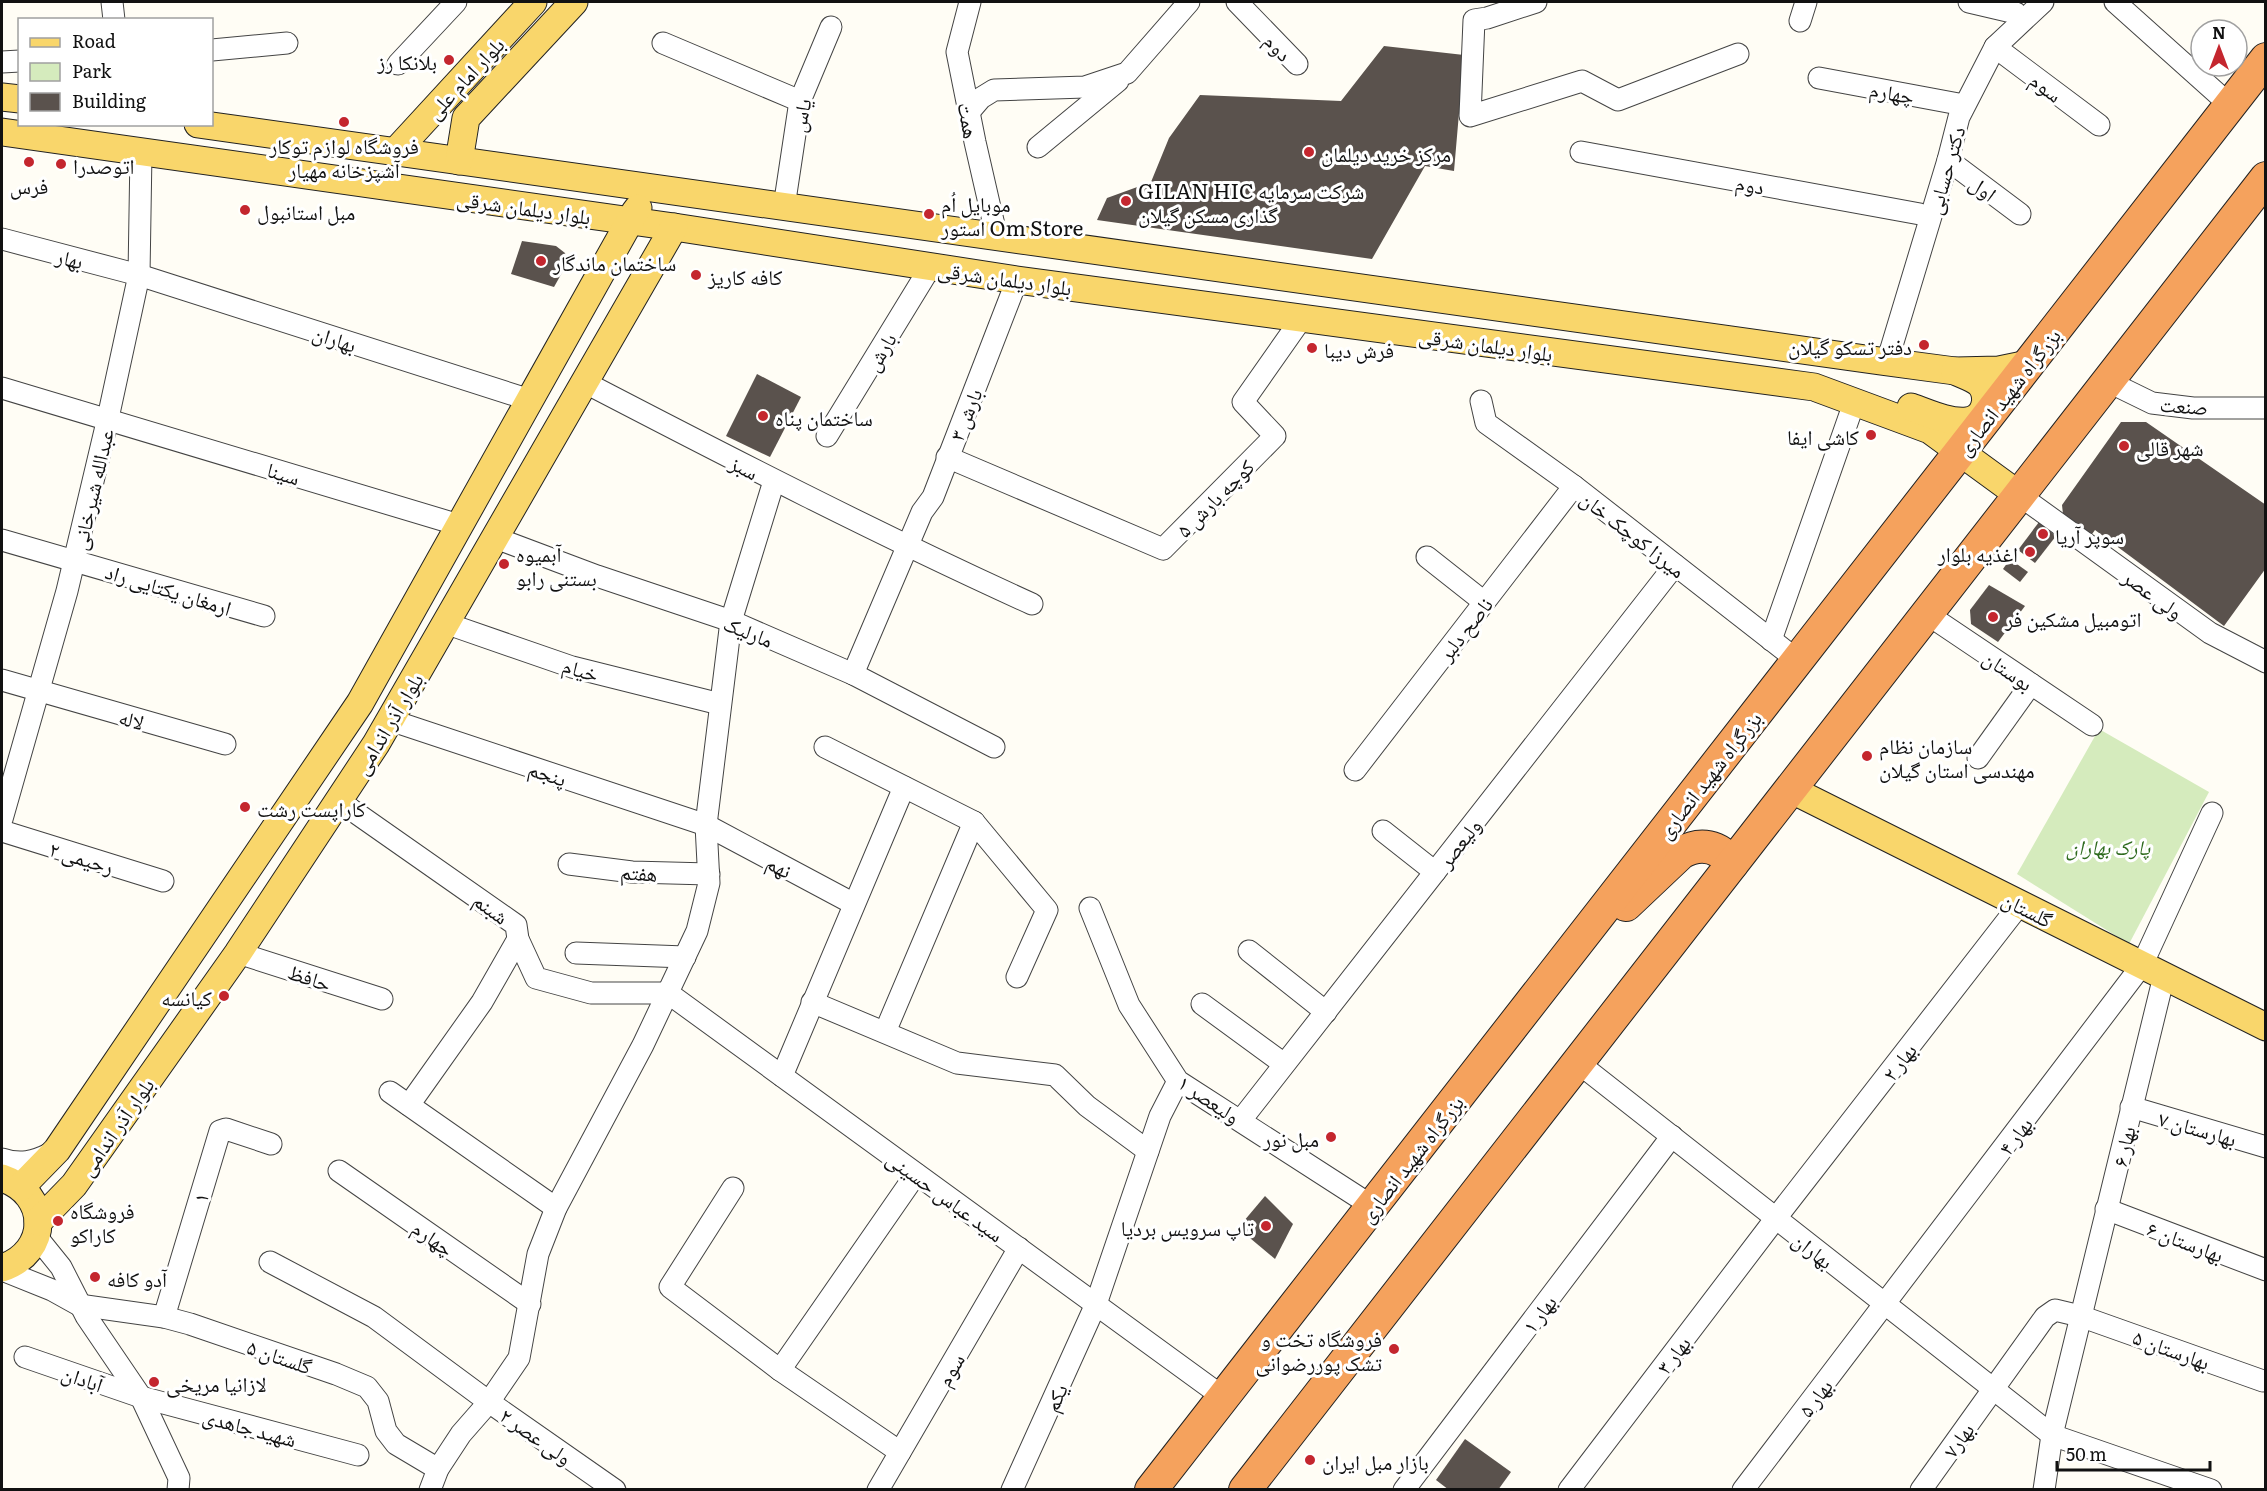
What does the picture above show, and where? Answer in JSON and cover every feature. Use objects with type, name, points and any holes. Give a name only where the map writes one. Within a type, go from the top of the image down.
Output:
[{"type":"highway","name":"بزرگراه شهید انصاری","points":[[1151,1490],[2265,59]]},
{"type":"highway","points":[[1249,1488],[1577,1062],[2265,178]]},
{"type":"highway","points":[[1554,971],[1686,850],[1697,846],[1715,849],[1725,855],[1732,864]]},
{"type":"main road","name":"بلوار امام علی","points":[[395,152],[533,2]]},
{"type":"main road","name":"بلوار امام علی","points":[[459,161],[466,118],[574,2]]},
{"type":"main road","points":[[2,97],[18,99]]},
{"type":"main road","points":[[441,102],[441,110],[449,119],[466,118]]},
{"type":"main road","name":"بلوار دیلمان شرقی","points":[[212,126],[1955,371],[1999,370],[2028,364]]},
{"type":"main road","name":"بلوار دیلمان شرقی","points":[[2,132],[674,227],[1017,280],[1814,387],[1854,404],[1929,430],[2019,495]]},
{"type":"main road","name":"بلوار آذر اندامی","points":[[11,1182],[57,1150],[360,703],[635,212],[644,203],[685,193]]},
{"type":"main road","name":"بلوار آذر اندامی","points":[[2,1269],[14,1264],[26,1254],[37,1229],[74,1185],[238,953],[339,801],[390,720],[627,304],[674,227]]},
{"type":"main road","points":[[997,238],[1017,280]]},
{"type":"main road","points":[[593,288],[609,285],[621,291],[627,304]]},
{"type":"main road","points":[[1814,387],[1865,394],[1941,417],[1972,420],[1985,407],[1985,393],[1977,381],[1955,371]]},
{"type":"main road","points":[[307,782],[339,801]]},
{"type":"main road","name":"گلستان","points":[[1790,789],[2265,1027]]},
{"type":"main road","points":[[11,1182],[33,1203],[37,1229]]},
{"type":"street","points":[[112,2],[114,18]]},
{"type":"street","name":"همت","points":[[970,2],[957,52],[997,238]]},
{"type":"street","points":[[1038,147],[1127,73],[1189,2]]},
{"type":"street","name":"دوم","points":[[1237,2],[1297,64]]},
{"type":"street","points":[[1536,2],[1474,20],[1470,116],[1582,81],[1618,100],[1738,54]]},
{"type":"street","points":[[1969,2],[2022,7]]},
{"type":"street","name":"دکتر حسابی","points":[[1882,361],[1920,214],[1950,114],[1960,104],[1995,47],[2043,2]]},
{"type":"street","points":[[2115,2],[2230,105]]},
{"type":"street","points":[[398,64],[450,4]]},
{"type":"street","name":"دکتر حسابی","points":[[1882,361],[1948,160],[1960,104],[1987,41],[2022,7]]},
{"type":"street","name":"یاس","points":[[784,207],[800,101],[831,27]]},
{"type":"street","points":[[213,50],[287,43]]},
{"type":"street","points":[[663,44],[800,101]]},
{"type":"street","name":"سوم","points":[[1995,47],[2100,125]]},
{"type":"street","points":[[2,62],[18,61]]},
{"type":"street","points":[[969,112],[981,98],[994,90],[1084,87],[1127,73]]},
{"type":"street","name":"چهارم","points":[[1819,78],[1960,104]]},
{"type":"street","name":"عبدالله شیرخانی","points":[[2,819],[74,560],[139,275],[141,152]]},
{"type":"street","name":"دوم","points":[[1581,152],[1920,214]]},
{"type":"street","name":"اول","points":[[1948,160],[2020,214]]},
{"type":"street","name":"بهار","points":[[2,239],[139,275]]},
{"type":"street","name":"بارش","points":[[827,436],[931,266]]},
{"type":"street","name":"بهاران","points":[[139,275],[530,400]]},
{"type":"street","name":"بارش ۳","points":[[853,674],[922,512],[933,497],[1017,280]]},
{"type":"street","name":"کوچه بارش ۵","points":[[947,457],[1163,549],[1275,436],[1243,402],[1302,318]]},
{"type":"street","name":"صنعت","points":[[2107,381],[2152,403],[2193,408],[2265,408]]},
{"type":"street","name":"سبز","points":[[584,382],[907,547],[1032,604]]},
{"type":"street","name":"سینا","points":[[2,388],[459,525]]},
{"type":"street","name":"میرزا کوچک خان","points":[[1481,401],[1486,423],[1574,486],[1797,660]]},
{"type":"street","points":[[1771,640],[1854,404]]},
{"type":"street","points":[[430,1490],[438,1469],[461,1434],[489,1402],[519,1358],[538,1254],[556,1208],[643,1045],[697,931],[709,883],[706,825],[731,621],[774,481]]},
{"type":"street","name":"ناصح دلبر","points":[[1355,770],[1574,486]]},
{"type":"street","name":"ولی عصر","points":[[2019,495],[2210,633],[2265,662]]},
{"type":"street","name":"مارلیک","points":[[493,537],[597,576],[731,621],[853,674],[994,747]]},
{"type":"street","name":"ارمغان یکتایی راد","points":[[2,540],[264,616]]},
{"type":"street","points":[[1427,557],[1484,602]]},
{"type":"street","name":"ولیعصر","points":[[1241,1120],[1675,565]]},
{"type":"street","name":"بوستان","points":[[1926,614],[2092,725]]},
{"type":"street","name":"خیام","points":[[445,623],[572,667],[720,704]]},
{"type":"street","name":"لاله","points":[[2,680],[225,744]]},
{"type":"street","points":[[1978,758],[2031,684]]},
{"type":"street","name":"پنجم","points":[[390,720],[706,825]]},
{"type":"street","points":[[825,747],[974,822],[1047,910],[1017,977]]},
{"type":"street","points":[[782,1076],[904,787]]},
{"type":"street","name":"شبنم","points":[[339,801],[516,925],[518,939],[536,978],[591,993],[668,993]]},
{"type":"street","points":[[2153,971],[2212,813]]},
{"type":"street","points":[[885,1032],[974,822]]},
{"type":"street","name":"نهم","points":[[706,825],[854,904]]},
{"type":"street","name":"رحیمی ۲","points":[[2,831],[163,881]]},
{"type":"street","points":[[1383,831],[1434,872]]},
{"type":"street","name":"هفتم","points":[[569,864],[632,872],[709,874]]},
{"type":"street","name":"بهار ۲","points":[[1776,1218],[2020,904]]},
{"type":"street","name":"ولیعصر ۱","points":[[1090,908],[1129,1005],[1178,1081],[1371,1206]]},
{"type":"street","points":[[409,1105],[482,1002],[518,939]]},
{"type":"street","points":[[1249,951],[1326,1012]]},
{"type":"street","name":"حافظ","points":[[238,953],[382,999]]},
{"type":"street","points":[[576,953],[685,957]]},
{"type":"street","name":"بهار ۶","points":[[2044,1490],[2052,1435],[2131,1107],[2153,971]]},
{"type":"street","name":"بهار ۴","points":[[1885,1304],[2153,971]]},
{"type":"street","name":"سید عباس حسینی","points":[[668,993],[1223,1397]]},
{"type":"street","points":[[812,1002],[957,1062],[1055,1075],[1088,1106],[1148,1151]]},
{"type":"street","points":[[1202,1004],[1284,1064]]},
{"type":"street","name":"بهاران","points":[[1577,1062],[2052,1435],[2211,1490]]},
{"type":"street","name":"یکم","points":[[1012,1490],[1096,1304],[1160,1116],[1178,1081]]},
{"type":"street","points":[[390,1092],[556,1208]]},
{"type":"street","name":"بهارستان ۷","points":[[2131,1107],[2265,1147]]},
{"type":"street","name":"۱","points":[[164,1317],[220,1131],[226,1129],[271,1144]]},
{"type":"street","name":"بهار ۱","points":[[1404,1490],[1672,1136]]},
{"type":"street","points":[[2,1159],[15,1163],[30,1162],[57,1150]]},
{"type":"street","name":"چهارم","points":[[339,1171],[530,1304]]},
{"type":"street","points":[[780,1370],[916,1174]]},
{"type":"street","points":[[733,1188],[670,1287],[780,1370],[900,1452]]},
{"type":"street","name":"بهارستان ۶","points":[[2106,1209],[2265,1270]]},
{"type":"street","name":"بهار ۳","points":[[1569,1490],[1776,1218]]},
{"type":"street","points":[[37,1229],[61,1268],[79,1305],[141,1397],[179,1478],[178,1490]]},
{"type":"street","name":"سوم","points":[[878,1490],[1019,1248]]},
{"type":"street","name":"ولی عصر ۲","points":[[270,1262],[374,1317],[489,1402],[615,1490]]},
{"type":"street","points":[[2,1269],[45,1287],[79,1305]]},
{"type":"street","name":"بهار ۵","points":[[1749,1487],[1885,1304]]},
{"type":"street","name":"گلستان ۵","points":[[79,1305],[164,1317],[336,1374],[367,1388],[378,1401],[386,1431],[396,1444],[438,1469]]},
{"type":"street","points":[[1994,1389],[2045,1317],[2055,1310],[2080,1316]]},
{"type":"street","name":"بهارستان ۵","points":[[2080,1316],[2264,1381]]},
{"type":"street","name":"آبادان","points":[[25,1357],[141,1397]]},
{"type":"street","name":"بهار۷","points":[[1921,1490],[1994,1389]]},
{"type":"street","name":"شهید جاهدی","points":[[141,1397],[358,1455]]},
{"type":"green space","name":"پارک بهاران","points":[[2099,729],[2209,792],[2129,944],[2017,874]]},
{"type":"building","name":"مرکز خرید دیلمان","points":[[1384,46],[1464,55],[1454,171],[1425,166],[1372,259],[1097,220],[1107,198],[1151,182],[1169,138],[1200,95],[1341,101]]},
{"type":"building","name":"ساختمان ماندگار","points":[[522,241],[556,246],[565,253],[567,264],[554,287],[511,274]]},
{"type":"building","name":"ساختمان پناه","points":[[757,374],[801,397],[770,457],[726,436]]},
{"type":"building","points":[[2121,422],[2146,422],[2266,505],[2266,568],[2224,626],[2095,530],[2087,541],[2064,523],[2062,505]]},
{"type":"building","points":[[2039,522],[2056,536],[2035,563],[2018,550]]},
{"type":"building","points":[[2010,559],[2028,572],[2020,582],[2003,569]]},
{"type":"building","name":"اتومبیل مشکین فر","points":[[1989,585],[2025,606],[1998,642],[1971,624],[1970,610]]},
{"type":"building","name":"تاپ سرویس بردیا","points":[[1265,1196],[1293,1224],[1275,1259],[1238,1228]]},
{"type":"building","points":[[1465,1439],[1511,1472],[1498,1490],[1449,1490],[1436,1480]]},
{"type":"place","name":"بلانکا رز","points":[[449,60]]},
{"type":"place","name":"فروشگاه لوازم توکار آشپزخانه مهیار","points":[[344,122]]},
{"type":"place","name":"مرکز خرید دیلمان","points":[[1309,152]]},
{"type":"place","name":"فرس","points":[[29,162]]},
{"type":"place","name":"اتوصدرا","points":[[61,164]]},
{"type":"place","name":"GILAN HIC شرکت سرمایه گذاری مسکن گیلان","points":[[1126,201]]},
{"type":"place","name":"مبل استانبول","points":[[245,210]]},
{"type":"place","name":"موبایل اُم استور Om Store","points":[[929,214]]},
{"type":"place","name":"ساختمان ماندگار","points":[[541,261]]},
{"type":"place","name":"کافه کاریز","points":[[696,275]]},
{"type":"place","name":"دفتر تسکو گیلان","points":[[1924,345]]},
{"type":"place","name":"فرش دیبا","points":[[1312,348]]},
{"type":"place","name":"ساختمان پناه","points":[[763,416]]},
{"type":"place","name":"کاشی ایفا","points":[[1871,435]]},
{"type":"place","name":"شهر قالی","points":[[2124,446]]},
{"type":"place","name":"سوپر آریا","points":[[2043,534]]},
{"type":"place","name":"اغذیه بلوار","points":[[2030,552]]},
{"type":"place","name":"آبمیوه بستنی رابو","points":[[504,564]]},
{"type":"place","name":"اتومبیل مشکین فر","points":[[1993,617]]},
{"type":"place","name":"سازمان نظام مهندسی استان گیلان","points":[[1867,756]]},
{"type":"place","name":"کاراپست رشت","points":[[245,807]]},
{"type":"place","name":"کیانسه","points":[[224,996]]},
{"type":"place","name":"مبل نور","points":[[1331,1137]]},
{"type":"place","name":"فروشگاه کاراکو","points":[[58,1221]]},
{"type":"place","name":"تاپ سرویس بردیا","points":[[1266,1226]]},
{"type":"place","name":"آدو کافه","points":[[95,1277]]},
{"type":"place","name":"فروشگاه تخت و تشک پوررضوانی","points":[[1394,1349]]},
{"type":"place","name":"لازانیا مریخی","points":[[154,1382]]},
{"type":"place","name":"بازار مبل ایران","points":[[1310,1460]]}]
